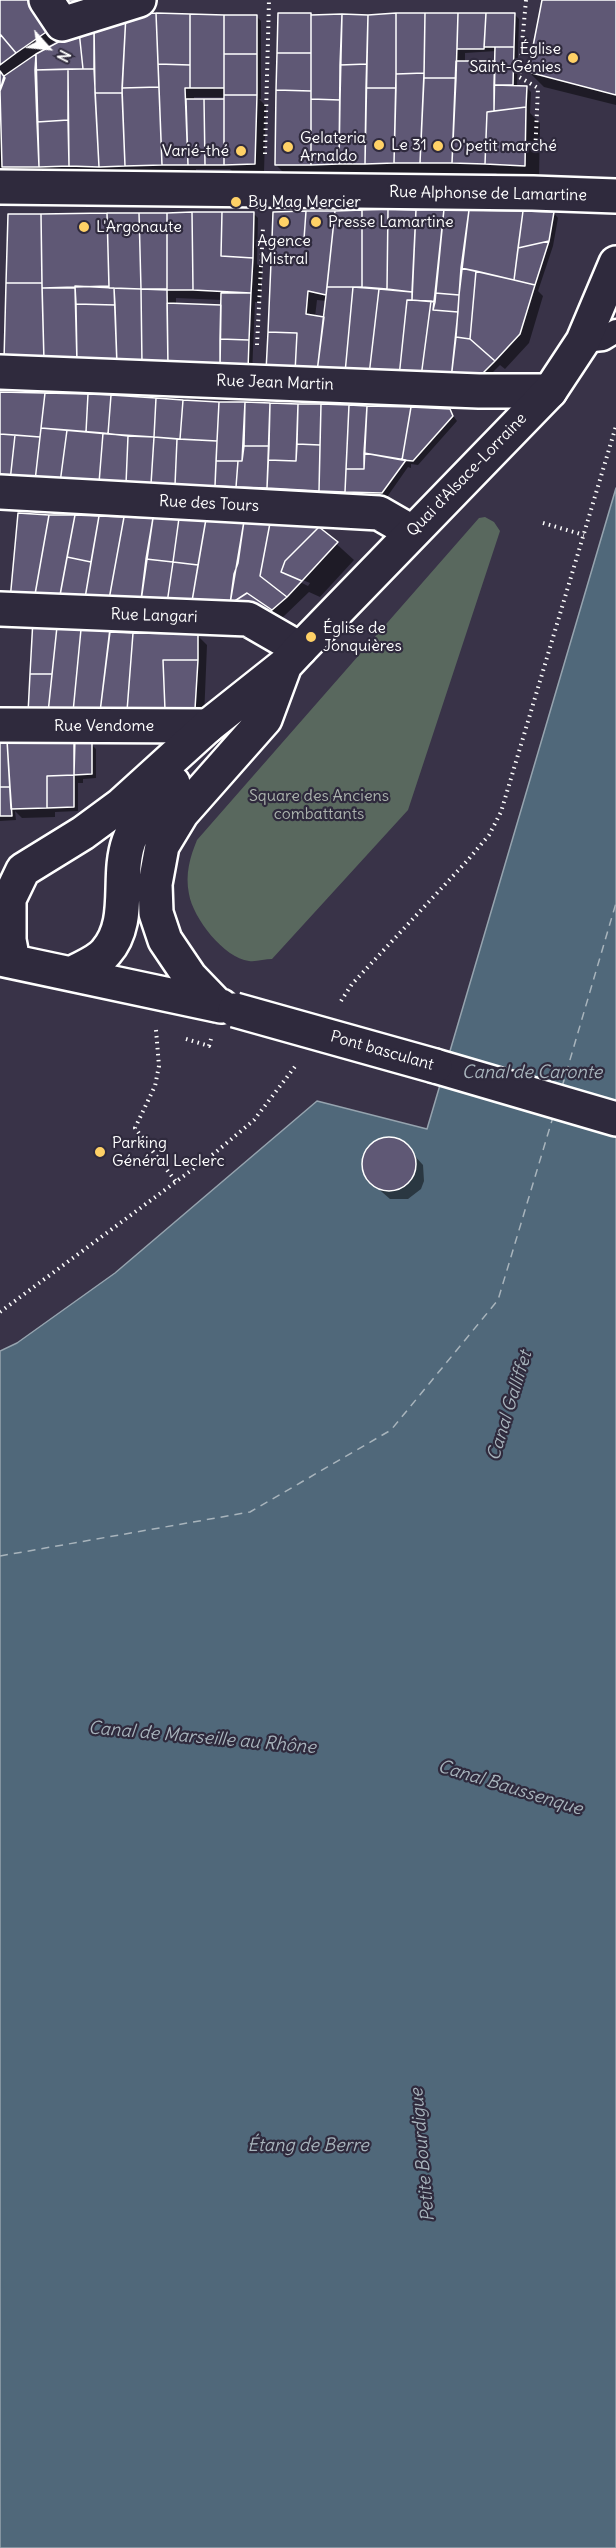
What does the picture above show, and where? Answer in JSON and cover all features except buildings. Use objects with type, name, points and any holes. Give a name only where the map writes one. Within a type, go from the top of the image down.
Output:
[{"type":"main road","points":[[46,0],[62,24],[139,0]]},
{"type":"main road","name":"Rue Alphonse de Lamartine","points":[[0,187],[616,196]]},
{"type":"main road","name":"Quai d'Alsace-Lorraine","points":[[7,960],[9,899],[23,870],[83,833],[121,805],[208,726],[293,656],[550,391],[583,341],[616,263]]},
{"type":"main road","name":"Rue Jean Martin","points":[[0,372],[478,391],[550,391]]},
{"type":"main road","name":"Rue des Tours","points":[[0,492],[379,513],[412,532]]},
{"type":"main road","name":"Rue Langari","points":[[0,609],[248,619],[293,656]]},
{"type":"main road","points":[[71,974],[105,954],[118,931],[122,905],[123,868],[128,842],[139,820],[293,656]]},
{"type":"main road","name":"Quai d'Alsace-Lorraine","points":[[226,1007],[190,977],[165,940],[156,913],[155,884],[158,865],[162,846],[182,813],[265,719],[293,656]]},
{"type":"main road","name":"Rue Vendome","points":[[0,725],[208,726]]},
{"type":"main road","name":"Pont basculant","points":[[7,960],[226,1007],[616,1119]]},
{"type":"lane","points":[[583,341],[603,339],[616,331]]},
{"type":"path","points":[[526,0],[519,77],[538,88],[533,193]]},
{"type":"path","points":[[340,1003],[352,984],[489,835],[501,812],[616,426]]},
{"type":"path","points":[[543,523],[584,535]]},
{"type":"path","points":[[155,1029],[159,1066],[155,1086],[135,1128],[177,1183]]},
{"type":"path","points":[[0,1312],[177,1183],[254,1120],[301,1058]]},
{"type":"green space","name":"Square des Anciens combattants","points":[[485,517],[494,522],[500,531],[408,810],[272,959],[252,961],[230,953],[203,925],[189,894],[190,859],[197,840],[479,518]]},
{"type":"water","name":"Étang de Berre","points":[[616,488],[616,2548],[0,2548],[0,1351],[17,1343],[115,1273],[317,1101],[427,1129]]},
{"type":"ferry route","points":[[562,1087],[616,903]]},
{"type":"ferry route","points":[[0,1556],[250,1512],[391,1430],[498,1300],[553,1117]]},
{"type":"place","name":"Église Saint-Génies","points":[[573,58]]},
{"type":"place","name":"Le 31","points":[[379,145]]},
{"type":"place","name":"O'petit marché","points":[[438,146]]},
{"type":"place","name":"Gelateria Arnaldo","points":[[288,147]]},
{"type":"place","name":"Varié-thé","points":[[241,151]]},
{"type":"place","name":"By Mag Mercier","points":[[236,202]]},
{"type":"place","name":"Agence Mistral","points":[[284,222]]},
{"type":"place","name":"Presse Lamartine","points":[[316,222]]},
{"type":"place","name":"L'Argonaute","points":[[84,227]]},
{"type":"place","name":"Église de Jonquières","points":[[311,637]]},
{"type":"place","name":"Parking Général Leclerc","points":[[100,1152]]},
{"type":"water label","name":"Canal de Caronte","points":[[532,1073]]},
{"type":"water label","name":"Canal Galliffet","points":[[510,1406]]},
{"type":"water label","name":"Canal de Marseille au Rhône","points":[[202,1738]]},
{"type":"water label","name":"Canal Baussenque","points":[[510,1788]]},
{"type":"water label","name":"Petite Bourdigue","points":[[423,2155]]}]
